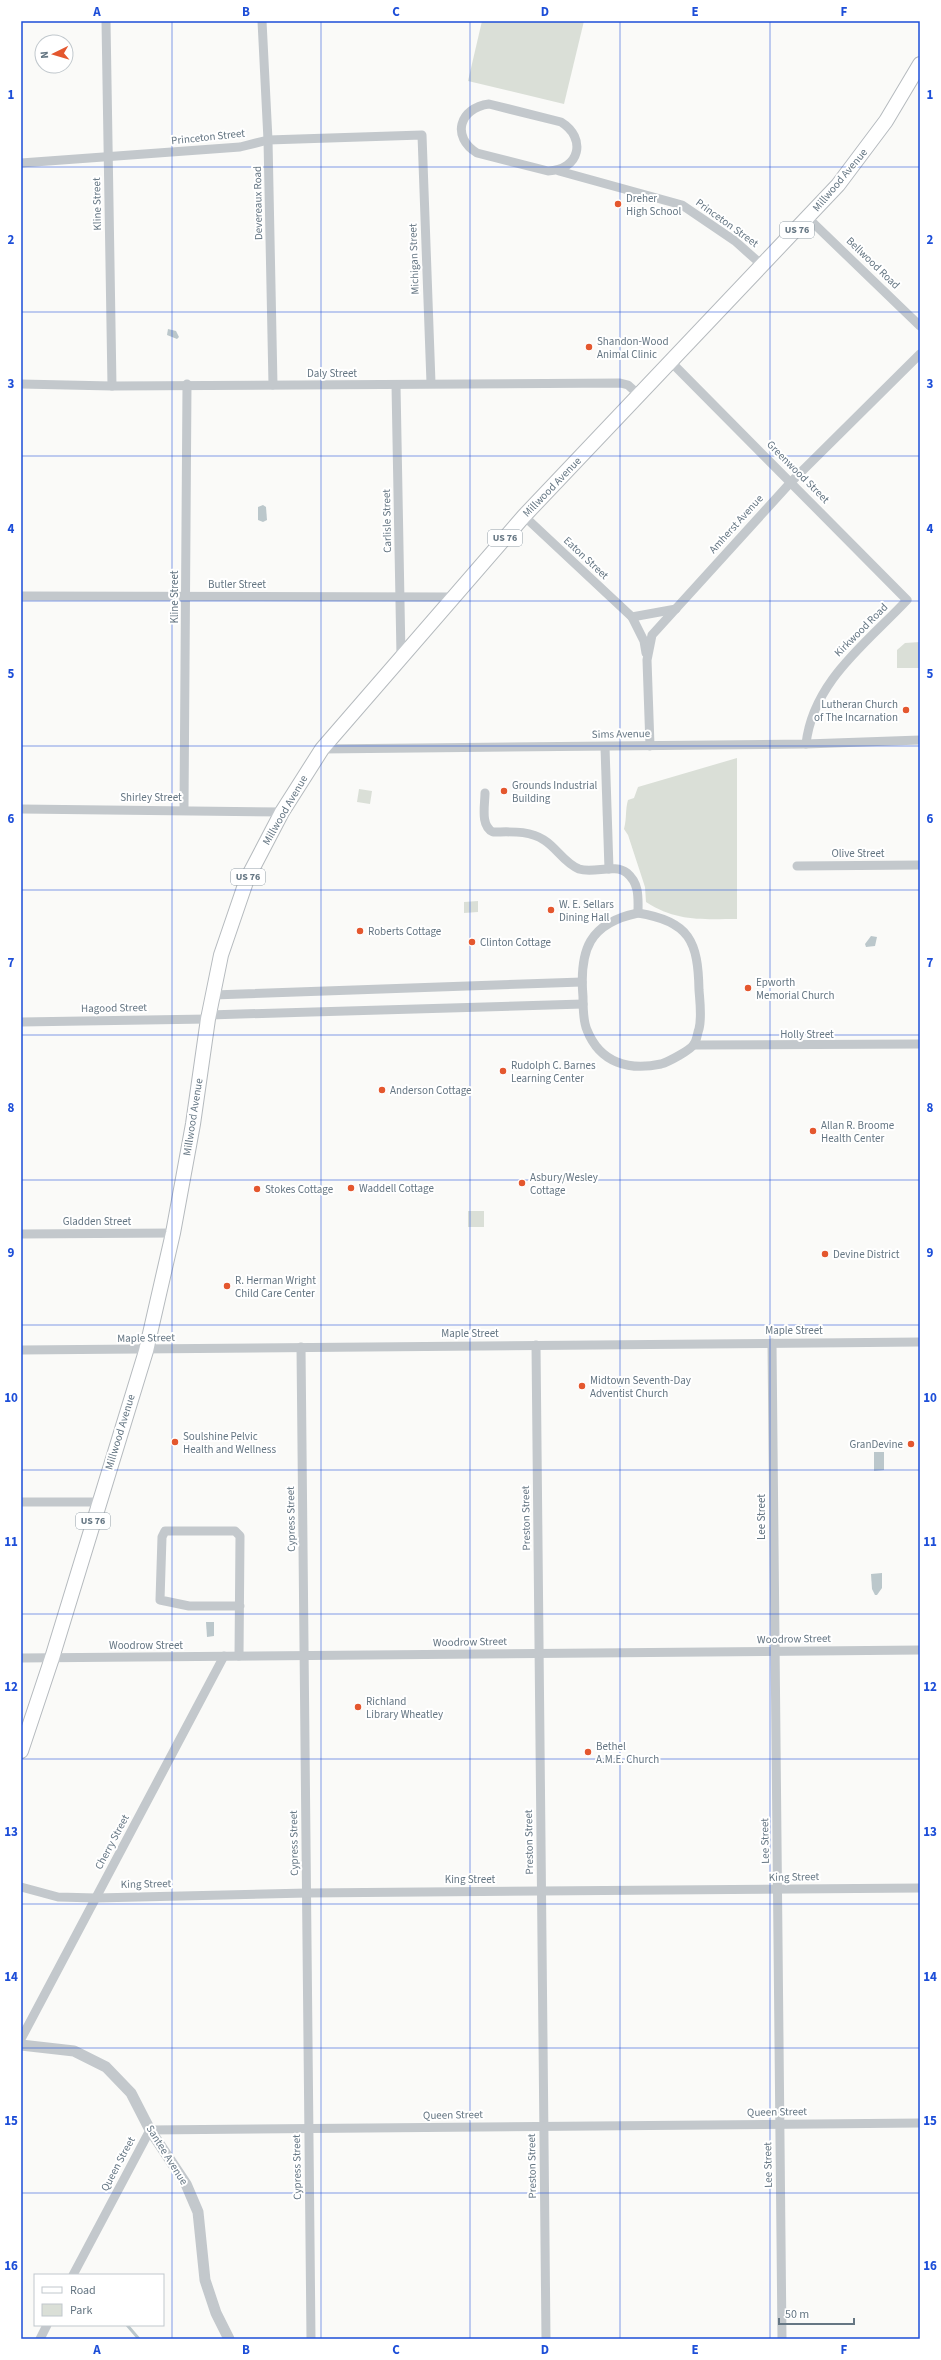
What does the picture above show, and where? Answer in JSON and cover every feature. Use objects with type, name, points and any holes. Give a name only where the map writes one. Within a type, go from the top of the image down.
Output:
[{"type":"main road","name":"Millwood Avenue","points":[[21,1751],[52,1658],[98,1502],[146,1350],[173,1233],[193,1124],[208,1017],[221,956],[247,879],[282,812],[322,749],[401,656],[524,516],[763,266],[838,185],[870,144],[920,64]]},
{"type":"street","name":"Kline Street","points":[[106,21],[112,386]]},
{"type":"street","name":"Devereaux Road","points":[[262,21],[268,140],[273,385]]},
{"type":"street","name":"Princeton Street","points":[[559,170],[573,162],[577,152],[574,133],[569,126],[561,122],[489,104],[473,108],[466,115],[462,123],[462,133],[465,142],[477,153],[548,171],[559,170],[682,205],[735,241],[763,266]]},
{"type":"street","name":"Princeton Street","points":[[21,163],[240,147],[268,140],[422,135]]},
{"type":"street","name":"Michigan Street","points":[[422,135],[430,383]]},
{"type":"street","name":"Bellwood Road","points":[[808,218],[920,326]]},
{"type":"street","name":"Amherst Avenue","points":[[650,746],[647,660],[652,635],[791,482],[920,354]]},
{"type":"street","name":"Greenwood Street","points":[[671,362],[907,600]]},
{"type":"street","name":"Daly Street","points":[[21,384],[112,386],[187,384],[396,385],[430,383],[620,383],[628,385],[639,395]]},
{"type":"street","name":"Kline Street","points":[[184,810],[187,384]]},
{"type":"street","name":"Carlisle Street","points":[[396,385],[401,656]]},
{"type":"street","name":"Eaton Street","points":[[524,516],[632,617]]},
{"type":"street","name":"Butler Street","points":[[21,596],[454,597]]},
{"type":"street","name":"Kirkwood Road","points":[[806,744],[810,720],[817,703],[844,664],[907,600]]},
{"type":"street","points":[[647,660],[644,641],[632,617],[676,609]]},
{"type":"street","name":"Sims Avenue","points":[[322,749],[806,744],[920,740]]},
{"type":"street","points":[[605,747],[609,869]]},
{"type":"street","points":[[485,793],[485,825],[488,830],[493,832],[524,832],[544,840],[569,864],[581,869],[609,869],[626,872],[636,883],[638,913]]},
{"type":"street","name":"Shirley Street","points":[[21,809],[282,812]]},
{"type":"street","name":"Olive Street","points":[[797,866],[920,865]]},
{"type":"street","points":[[638,913],[658,916],[680,928],[691,942],[697,956],[700,1024],[694,1045],[666,1062],[645,1067],[632,1068],[614,1061],[594,1045],[586,1029],[583,1004],[582,961],[596,934],[606,924],[620,917],[638,913]]},
{"type":"street","points":[[213,995],[582,982]]},
{"type":"street","name":"Hagood Street","points":[[21,1022],[583,1004]]},
{"type":"street","name":"Holly Street","points":[[694,1045],[824,1046],[920,1044]]},
{"type":"street","name":"Gladden Street","points":[[21,1234],[173,1233]]},
{"type":"street","name":"Maple Street","points":[[21,1350],[920,1342]]},
{"type":"street","name":"Lee Street","points":[[772,1343],[782,2339]]},
{"type":"street","name":"Preston Street","points":[[536,1345],[546,2339]]},
{"type":"street","name":"Cypress Street","points":[[301,1347],[311,2339]]},
{"type":"street","points":[[21,1502],[98,1502]]},
{"type":"street","points":[[239,1656],[240,1606],[240,1536],[235,1531],[165,1531],[162,1537],[160,1600],[189,1606],[240,1606]]},
{"type":"street","name":"Woodrow Street","points":[[21,1658],[920,1650]]},
{"type":"street","name":"Cherry Street","points":[[21,2038],[224,1656]]},
{"type":"street","name":"King Street","points":[[21,1887],[58,1897],[96,1898],[307,1893],[920,1888]]},
{"type":"street","name":"Santee Avenue","points":[[21,2045],[74,2051],[106,2067],[132,2093],[150,2130],[186,2184],[198,2212],[205,2280],[216,2313],[229,2339]]},
{"type":"street","name":"Queen Street","points":[[74,2274],[150,2130],[920,2123]]},
{"type":"street","points":[[40,2339],[46,2326]]},
{"type":"green space","points":[[482,21],[584,21],[564,104],[468,81]]},
{"type":"green space","points":[[920,642],[920,668],[897,668],[897,650],[905,643]]},
{"type":"green space","points":[[737,758],[737,919],[701,919],[679,916],[668,913],[646,902],[645,887],[628,835],[624,829],[628,800],[634,798],[638,787]]},
{"type":"green space","points":[[359,789],[372,791],[370,804],[357,802]]},
{"type":"green space","points":[[478,901],[478,912],[464,913],[464,902]]},
{"type":"green space","points":[[468,1211],[484,1211],[484,1227],[468,1227]]},
{"type":"shaded area","points":[[168,329],[176,331],[179,337],[177,339],[167,335]]},
{"type":"shaded area","points":[[263,505],[266,507],[267,520],[263,522],[258,520],[258,507]]},
{"type":"shaded area","points":[[871,936],[877,937],[875,946],[866,947],[865,944]]},
{"type":"shaded area","points":[[874,1452],[884,1452],[884,1470],[874,1471]]},
{"type":"shaded area","points":[[882,1573],[882,1588],[877,1595],[875,1595],[872,1589],[871,1574]]},
{"type":"shaded area","points":[[206,1622],[214,1622],[214,1636],[207,1637]]},
{"type":"waterway","points":[[128,2326],[139,2339]]},
{"type":"place","name":"Dreher High School","points":[[618,204]]},
{"type":"place","name":"Shandon-Wood Animal Clinic","points":[[589,347]]},
{"type":"place","name":"Lutheran Church of The Incarnation","points":[[906,710]]},
{"type":"place","name":"Grounds Industrial Building","points":[[504,791]]},
{"type":"place","name":"W. E. Sellars Dining Hall","points":[[551,910]]},
{"type":"place","name":"Roberts Cottage","points":[[360,931]]},
{"type":"place","name":"Clinton Cottage","points":[[472,942]]},
{"type":"place","name":"Epworth Memorial Church","points":[[748,988]]},
{"type":"place","name":"Rudolph C. Barnes Learning Center","points":[[503,1071]]},
{"type":"place","name":"Anderson Cottage","points":[[382,1090]]},
{"type":"place","name":"Allan R. Broome Health Center","points":[[813,1131]]},
{"type":"place","name":"Asbury/Wesley Cottage","points":[[522,1183]]},
{"type":"place","name":"Waddell Cottage","points":[[351,1188]]},
{"type":"place","name":"Stokes Cottage","points":[[257,1189]]},
{"type":"place","name":"Devine District","points":[[825,1254]]},
{"type":"place","name":"R. Herman Wright Child Care Center","points":[[227,1286]]},
{"type":"place","name":"Midtown Seventh-Day Adventist Church","points":[[582,1386]]},
{"type":"place","name":"Soulshine Pelvic Health and Wellness","points":[[175,1442]]},
{"type":"place","name":"GranDevine","points":[[911,1444]]},
{"type":"place","name":"Richland Library Wheatley","points":[[358,1707]]},
{"type":"place","name":"Bethel A.M.E. Church","points":[[588,1752]]}]
